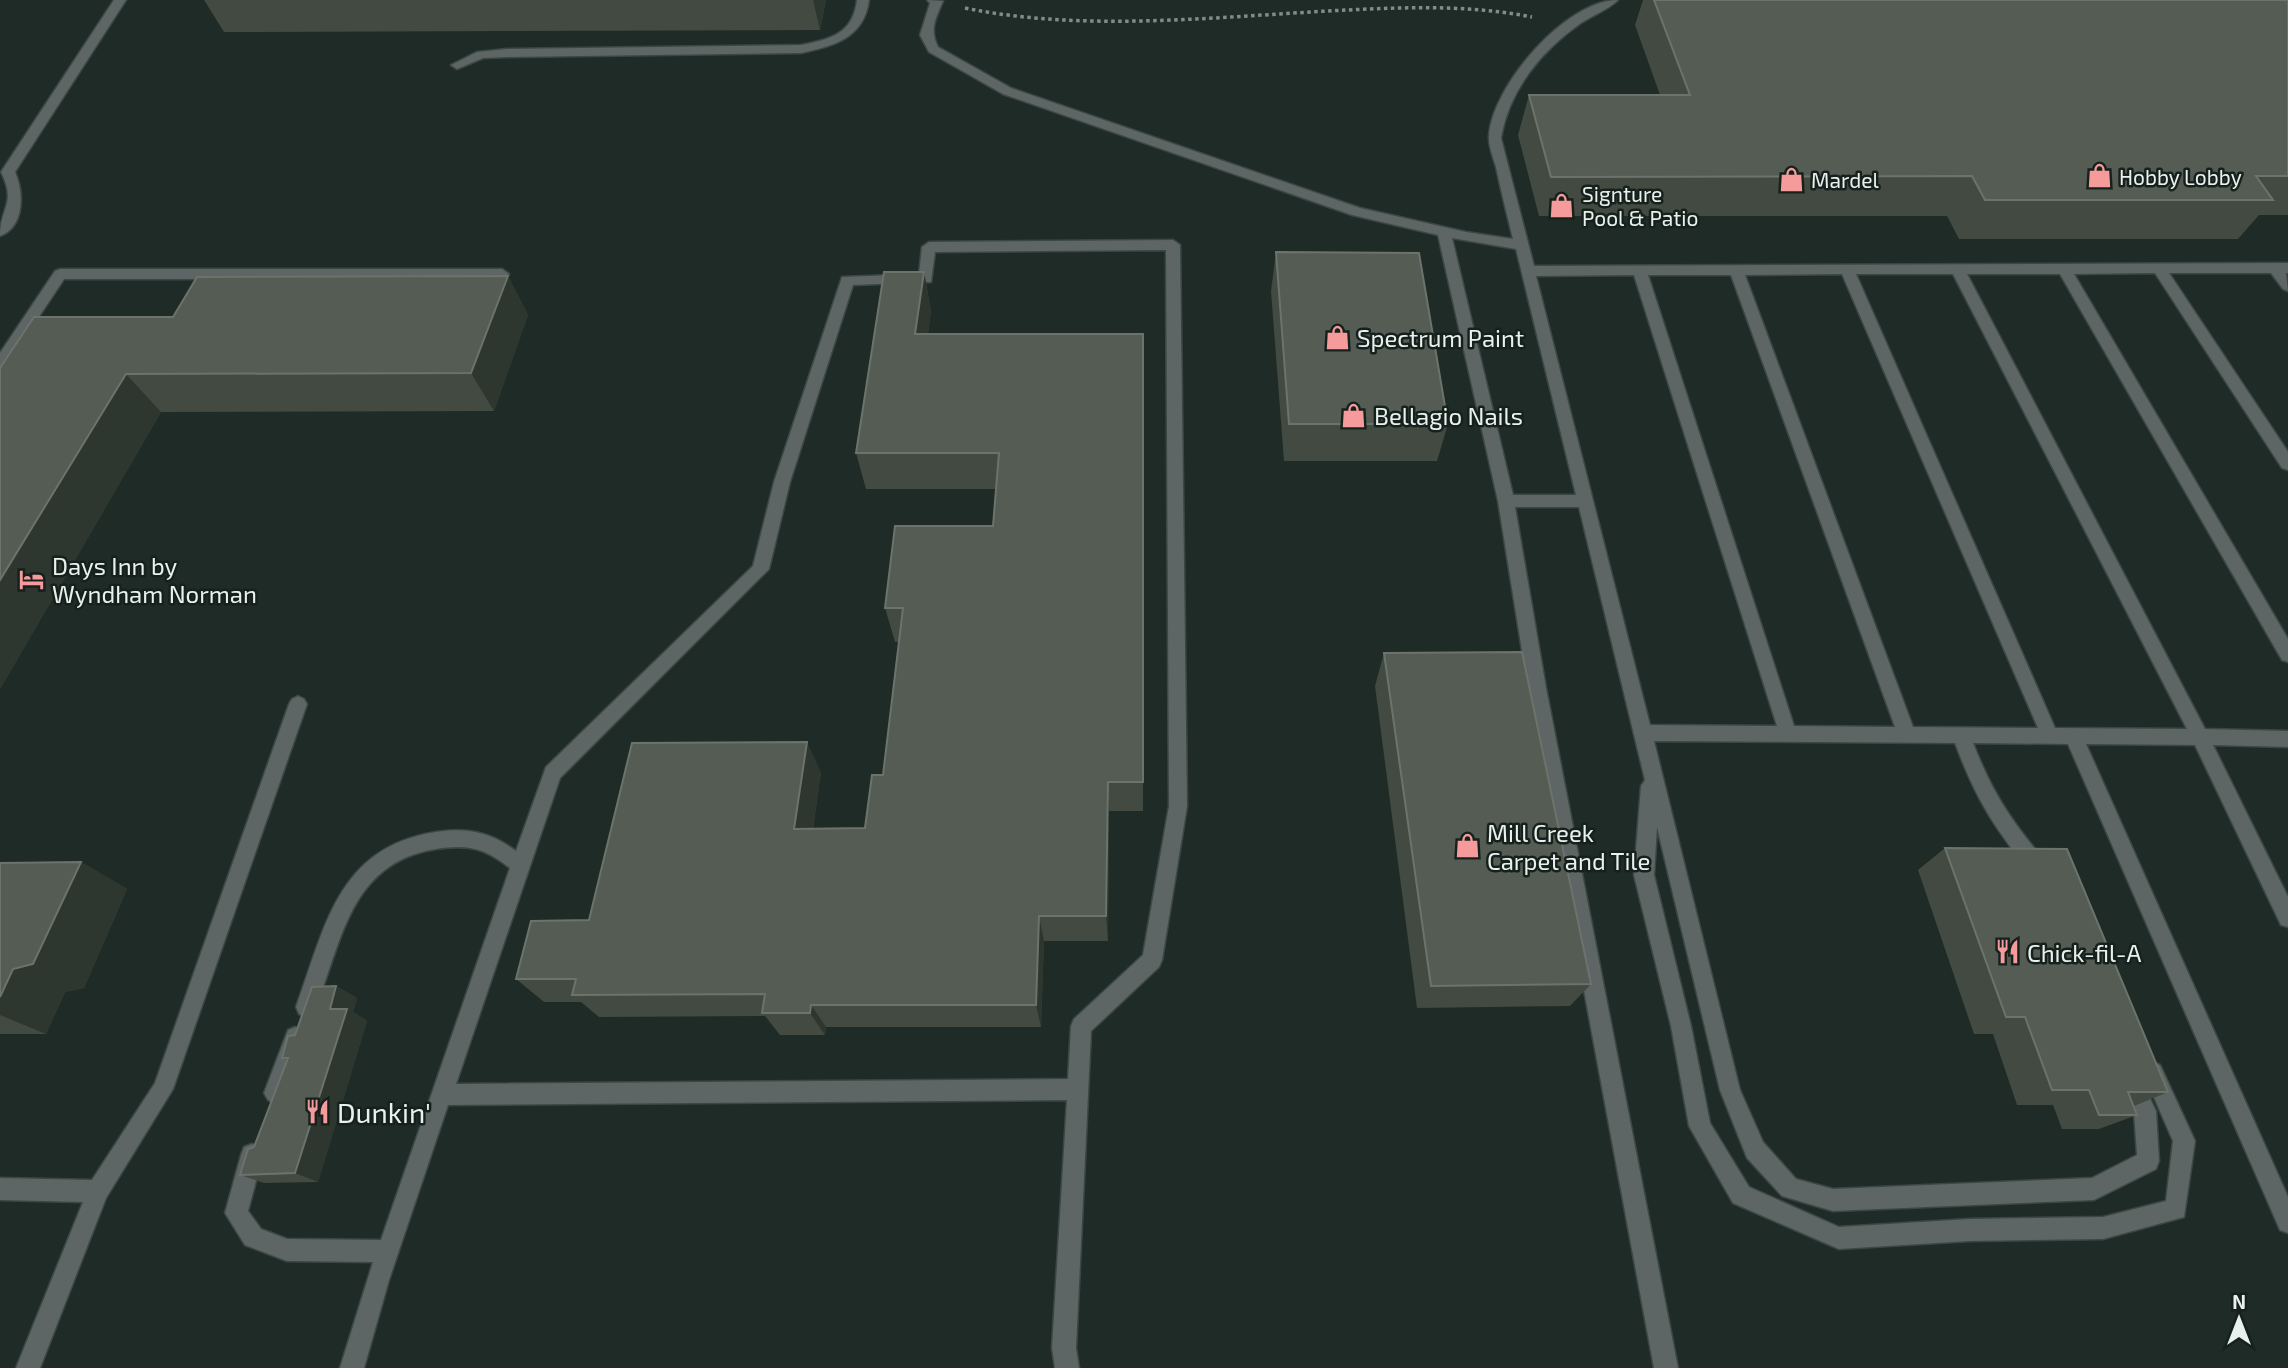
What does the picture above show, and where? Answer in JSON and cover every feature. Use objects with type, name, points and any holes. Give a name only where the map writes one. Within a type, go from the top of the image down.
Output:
[{"type":"lane","points":[[0,232],[16,210],[15,186],[8,172],[120,0]]},
{"type":"lane","points":[[457,65],[481,55],[507,53],[801,48],[833,42],[850,33],[863,11],[863,0]]},
{"type":"lane","points":[[935,0],[926,35],[933,50],[1007,92],[1345,208],[1444,232],[1522,245]]},
{"type":"lane","points":[[1612,0],[1568,26],[1525,66],[1512,90],[1495,138],[1730,1090],[1755,1150],[1790,1188],[1833,1200],[2094,1189],[2148,1161],[2144,1111],[2123,1061]]},
{"type":"lane","points":[[1444,232],[1506,501],[1537,688],[1666,1368]]},
{"type":"lane","points":[[352,1368],[388,1251],[552,773],[761,569],[782,482],[847,280],[926,279],[929,247],[1173,245],[1178,806],[1152,960],[1081,1026],[1064,1348],[1067,1368]]},
{"type":"lane","points":[[1529,271],[2281,268],[2288,286]]},
{"type":"lane","points":[[1957,269],[2200,737],[2288,918]]},
{"type":"lane","points":[[2064,269],[2288,655]]},
{"type":"lane","points":[[2159,269],[2288,464]]},
{"type":"lane","points":[[1639,270],[1788,734]]},
{"type":"lane","points":[[1736,270],[1906,735]]},
{"type":"lane","points":[[1847,270],[2050,736]]},
{"type":"lane","points":[[0,364],[60,274],[502,274]]},
{"type":"lane","points":[[1506,501],[1586,501]]},
{"type":"lane","points":[[28,1368],[98,1191],[163,1088],[298,704]]},
{"type":"lane","points":[[1643,733],[2288,739]]},
{"type":"lane","points":[[1961,736],[1980,786],[2001,822],[2035,859],[2048,882]]},
{"type":"lane","points":[[2074,736],[2288,1222]]},
{"type":"lane","points":[[1651,768],[1644,875],[1681,1026],[1700,1126],[1741,1195],[1839,1238],[1970,1230],[2103,1228],[2176,1209],[2184,1141],[2145,1054]]},
{"type":"lane","points":[[267,1114],[338,920],[360,879],[393,853],[434,840],[481,840],[520,865]]},
{"type":"lane","points":[[442,1095],[1077,1088]]},
{"type":"lane","points":[[258,1140],[236,1213],[253,1237],[287,1250],[388,1251]]},
{"type":"lane","points":[[0,1189],[98,1191]]},
{"type":"path","points":[[935,0],[1009,16],[1083,22],[1435,6],[1496,10],[1568,26]]},
{"type":"building","points":[[1654,0],[2288,0],[2288,176],[2256,176],[2273,200],[1985,200],[1972,176],[1551,177],[1529,95],[1690,95]]},
{"type":"building","points":[[1276,252],[1419,253],[1448,424],[1289,424]]},
{"type":"building","points":[[884,272],[924,272],[915,334],[1143,334],[1143,782],[1108,782],[1106,916],[1039,916],[1036,1005],[811,1005],[810,1013],[762,1013],[765,994],[572,995],[576,979],[516,979],[531,921],[589,920],[632,743],[807,742],[794,829],[865,828],[872,775],[883,775],[903,608],[885,608],[895,526],[993,526],[999,453],[856,453]]},
{"type":"building","points":[[508,276],[471,373],[126,374],[0,580],[0,368],[34,317],[173,317],[197,277]]},
{"type":"building","name":"Mill Creek Carpet and Tile","points":[[1522,652],[1591,984],[1431,986],[1384,653]]},
{"type":"building","points":[[1945,848],[2067,849],[2168,1092],[2128,1092],[2137,1115],[2099,1115],[2089,1090],[2052,1090],[2025,1017],[2006,1017]]},
{"type":"building","points":[[81,862],[33,964],[13,969],[0,997],[0,863]]},
{"type":"building","points":[[336,986],[330,1009],[347,1009],[295,1173],[240,1175],[248,1149],[254,1147],[288,1058],[282,1058],[288,1036],[295,1035],[312,987]]},
{"type":"place","name":"Hobby Lobby","points":[[2099,176]]},
{"type":"place","name":"Mardel","points":[[1791,179]]},
{"type":"place","name":"Signture Pool & Patio","points":[[1562,205]]},
{"type":"place","name":"Spectrum Paint","points":[[1337,337]]},
{"type":"place","name":"Bellagio Nails","points":[[1354,415]]},
{"type":"place","name":"Days Inn by Wyndham Norman","points":[[32,579]]},
{"type":"place","name":"Mill Creek Carpet and Tile","points":[[1467,846]]},
{"type":"place","name":"Chick-fil-A","points":[[2007,952]]},
{"type":"place","name":"Dunkin'","points":[[317,1112]]}]
